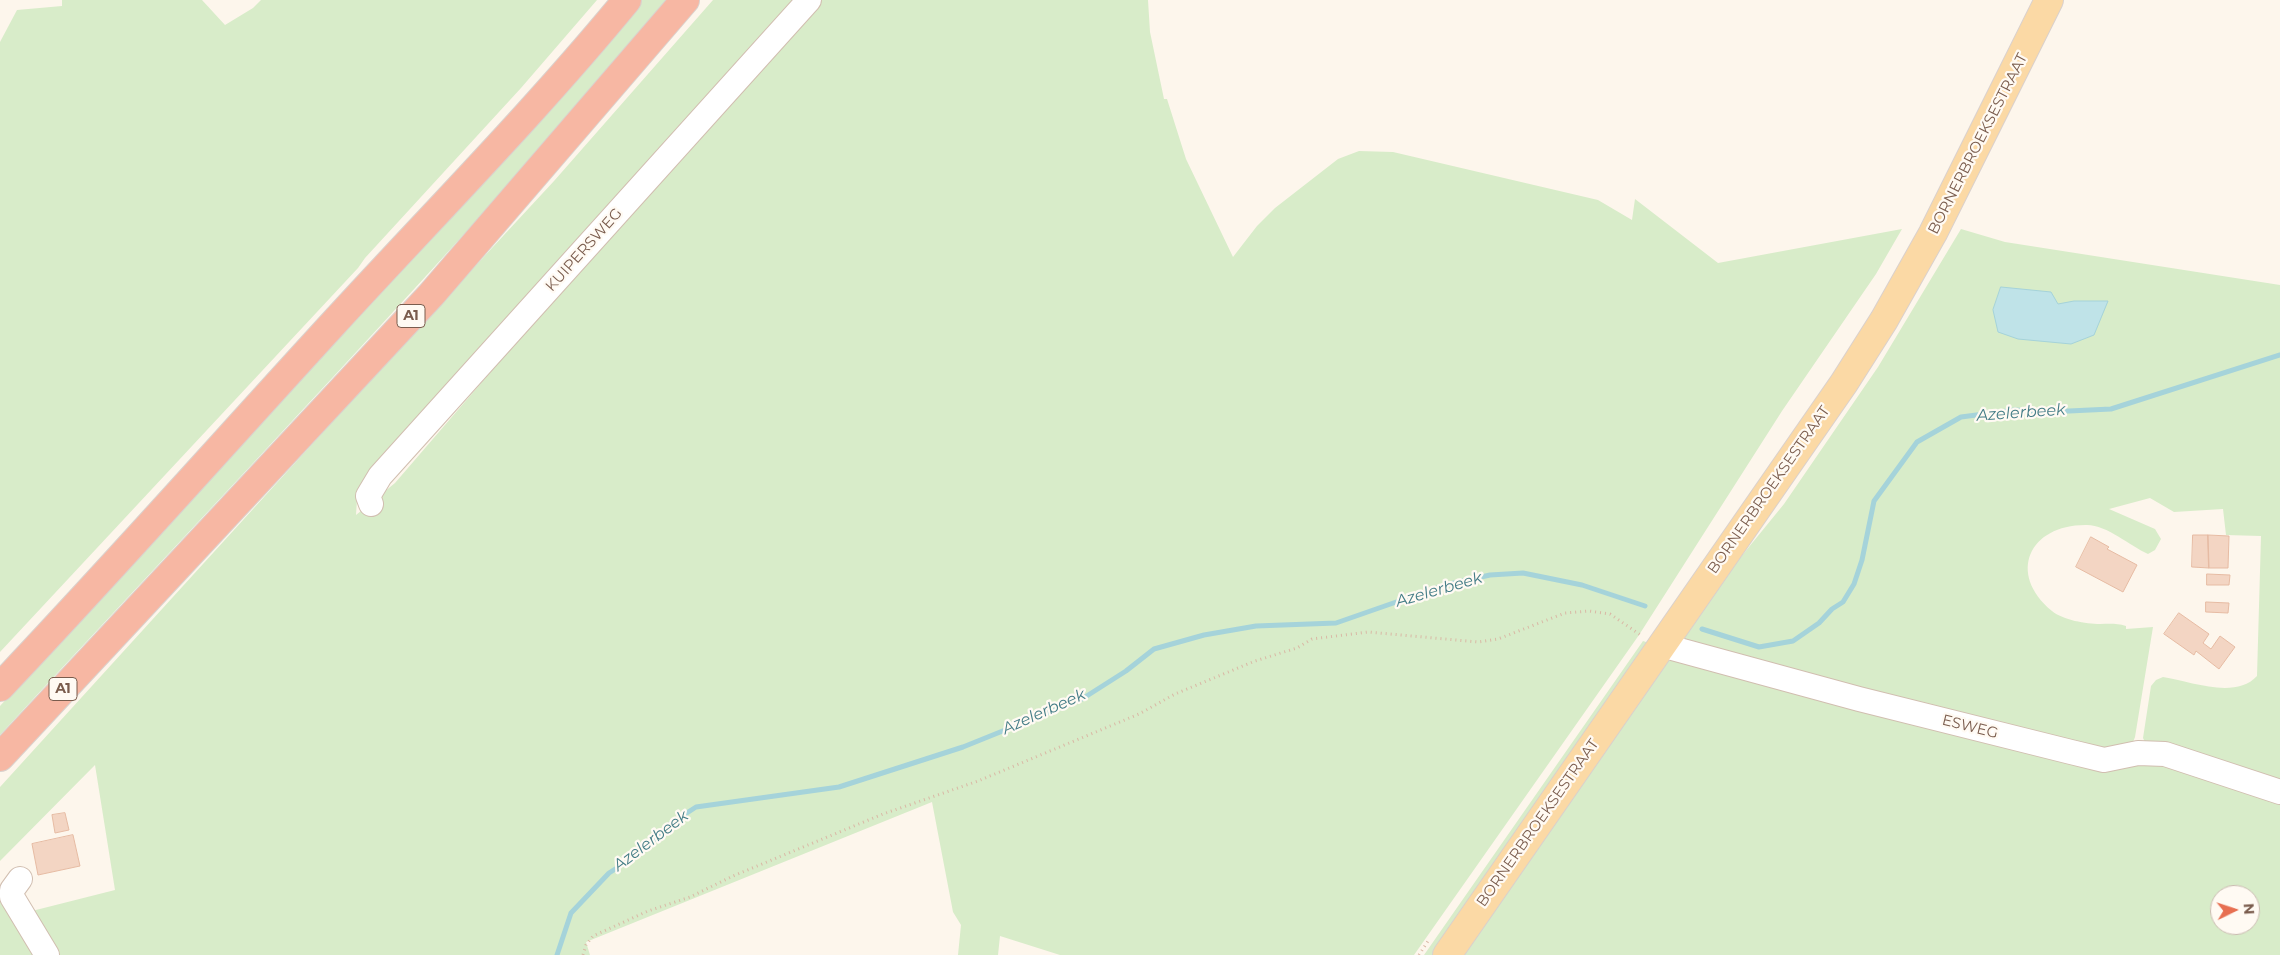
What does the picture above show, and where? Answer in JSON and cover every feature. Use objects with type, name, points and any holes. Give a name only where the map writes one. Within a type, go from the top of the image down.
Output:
[{"type":"highway","points":[[0,687],[100,582],[326,332],[555,85],[627,0]]},
{"type":"highway","name":"A1","points":[[0,757],[431,295],[685,0]]},
{"type":"main road","name":"BORNERBROEKSESTRAAT","points":[[1447,955],[1650,637],[1844,384],[1884,320],[1933,233],[2050,0]]},
{"type":"street","name":"KUIPERSWEG","points":[[371,504],[368,496],[380,476],[809,0]]},
{"type":"street","name":"ESWEG","points":[[1650,637],[1859,699],[2071,752],[2104,760],[2138,753],[2165,754],[2280,792]]},
{"type":"street","points":[[20,879],[12,890],[12,897],[47,955]]},
{"type":"path","points":[[583,955],[586,945],[593,936],[648,911],[690,897],[733,876],[883,814],[978,781],[1139,714],[1175,694],[1255,661],[1297,648],[1312,639],[1368,632],[1485,641],[1498,639],[1565,613],[1589,611],[1610,614],[1650,637]]},
{"type":"green space","points":[[62,0],[202,0],[225,25],[253,8],[261,0],[597,0],[521,88],[365,258],[358,268],[0,652],[0,42],[17,10],[62,6]]},
{"type":"green space","points":[[642,0],[670,0],[507,187],[0,735],[0,706],[503,156]]},
{"type":"green space","points":[[713,0],[798,0],[540,280],[357,499],[356,515],[395,483],[556,296],[680,162],[771,60],[821,0],[1148,0],[1150,32],[1164,99],[1167,99],[1186,159],[1233,257],[1257,226],[1275,208],[1338,159],[1359,151],[1393,152],[1598,200],[1632,220],[1635,199],[1718,263],[1902,229],[1876,274],[1782,411],[1639,635],[1414,955],[1060,955],[1000,936],[998,955],[958,955],[961,925],[953,912],[932,802],[586,942],[590,955],[55,955],[28,912],[115,890],[95,765],[0,861],[0,787],[554,181]]},
{"type":"green space","points":[[1961,229],[2005,242],[2280,285],[2280,784],[2146,744],[2143,738],[2151,686],[2156,680],[2163,677],[2199,685],[2225,688],[2237,687],[2248,683],[2257,676],[2261,536],[2226,535],[2223,509],[2174,512],[2150,498],[2109,509],[2155,529],[2161,539],[2155,550],[2148,554],[2102,528],[2087,525],[2067,527],[2051,533],[2039,542],[2031,553],[2028,567],[2030,581],[2038,596],[2052,611],[2068,619],[2094,624],[2122,625],[2126,626],[2126,629],[2153,627],[2135,737],[2133,742],[2106,756],[1686,643],[1683,631],[1691,618],[1784,504],[1878,367]]},
{"type":"green space","points":[[1643,641],[1652,644],[1437,955],[1424,955]]},
{"type":"green space","points":[[1671,657],[2144,759],[2280,796],[2280,955],[1458,955],[1657,667]]},
{"type":"green space","points":[[0,889],[3,895],[41,955],[0,955]]},
{"type":"water","points":[[2001,287],[2051,292],[2058,304],[2074,301],[2108,301],[2094,335],[2071,344],[2018,339],[1998,332],[1993,310]]},
{"type":"building","points":[[2193,535],[2208,535],[2209,568],[2192,567]]},
{"type":"building","points":[[2208,535],[2229,536],[2228,568],[2209,568]]},
{"type":"building","points":[[2091,537],[2109,547],[2107,549],[2137,565],[2123,592],[2076,567]]},
{"type":"building","points":[[2207,574],[2230,575],[2229,585],[2207,585]]},
{"type":"building","points":[[2206,602],[2229,603],[2228,613],[2206,612]]},
{"type":"building","points":[[2179,613],[2209,634],[2203,643],[2211,649],[2220,636],[2235,647],[2219,669],[2196,651],[2194,655],[2164,634]]},
{"type":"building","points":[[65,813],[69,830],[55,833],[52,815]]},
{"type":"building","points":[[73,835],[80,866],[38,875],[32,844]]},
{"type":"waterway","name":"Azelerbeek","points":[[1702,629],[1759,647],[1793,641],[1819,623],[1832,609],[1843,602],[1854,584],[1862,560],[1874,501],[1917,442],[1961,417],[2015,410],[2048,412],[2111,409],[2280,355]]},
{"type":"waterway","name":"Azelerbeek","points":[[557,955],[571,913],[609,873],[642,852],[670,824],[696,807],[839,787],[963,747],[1082,699],[1126,671],[1154,649],[1204,635],[1256,626],[1336,623],[1445,585],[1490,575],[1523,573],[1582,585],[1645,606]]}]
